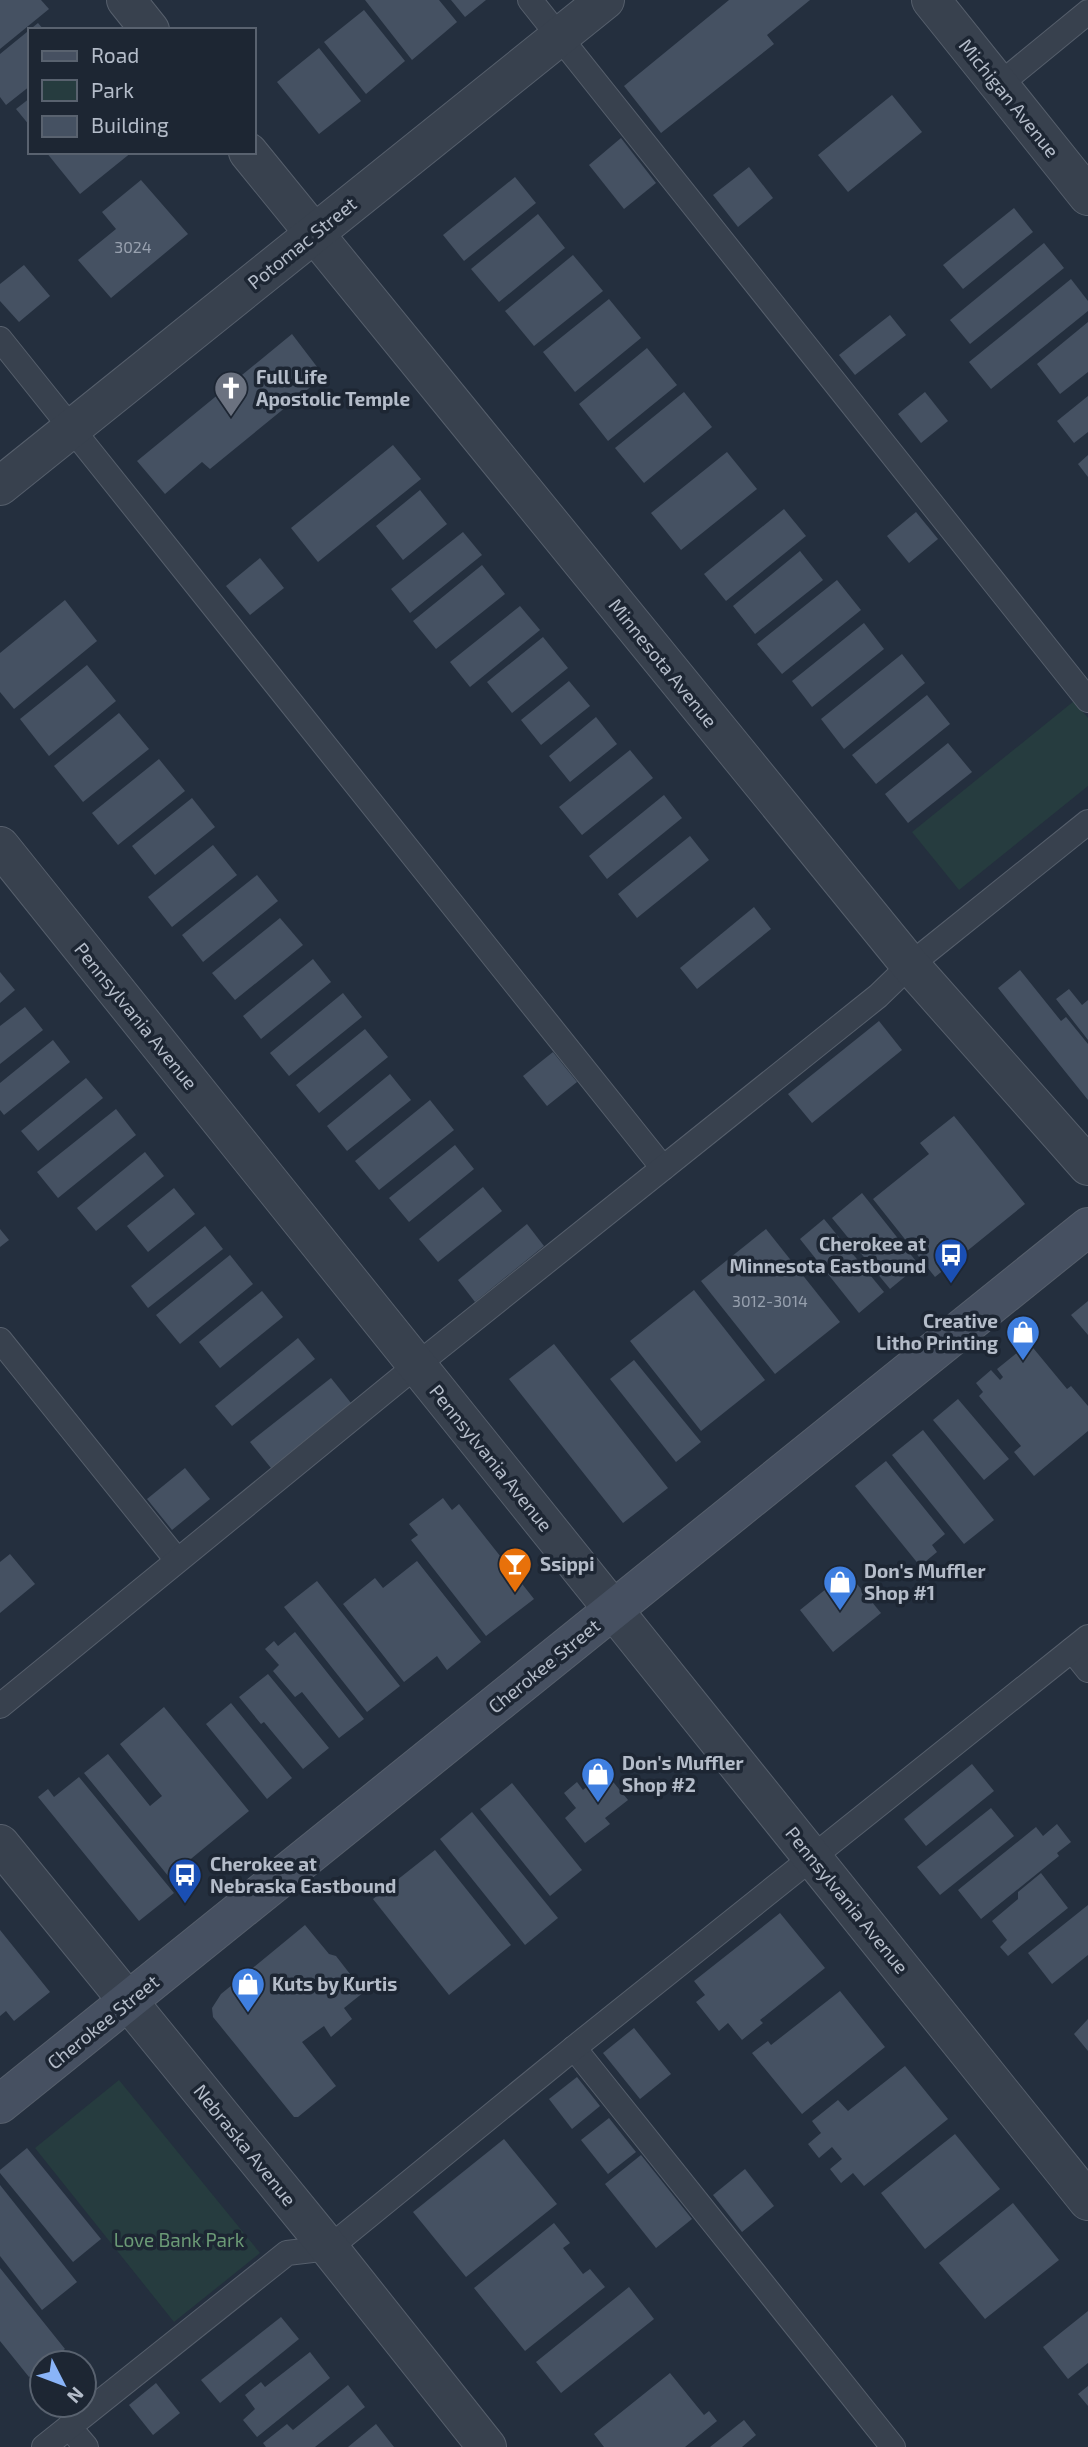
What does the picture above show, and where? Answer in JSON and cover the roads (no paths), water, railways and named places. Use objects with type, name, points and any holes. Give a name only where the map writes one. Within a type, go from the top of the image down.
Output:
[{"type":"street","points":[[126,0],[148,28]]},
{"type":"street","name":"Potomac Street","points":[[0,486],[605,0]]},
{"type":"street","name":"Michigan Avenue","points":[[931,0],[1088,195]]},
{"type":"street","name":"Minnesota Avenue","points":[[250,154],[910,965],[1088,1166]]},
{"type":"street","name":"Pennsylvania Avenue","points":[[0,846],[1088,2201]]},
{"type":"street","name":"Cherokee Street","points":[[0,2104],[1088,1227]]},
{"type":"street","name":"Nebraska Avenue","points":[[0,1844],[329,2248],[487,2447]]},
{"type":"lane","points":[[530,0],[1088,700]]},
{"type":"lane","points":[[999,85],[1088,12]]},
{"type":"lane","points":[[0,340],[663,1168]]},
{"type":"lane","points":[[0,1706],[417,1365],[878,996],[910,965],[1088,822]]},
{"type":"lane","points":[[0,1340],[177,1560]]},
{"type":"lane","points":[[44,2447],[287,2253],[329,2248],[573,2048],[1080,1643],[1088,1670]]},
{"type":"lane","points":[[573,2048],[893,2447]]},
{"type":"lane","points":[[69,2427],[86,2447]]},
{"type":"place","name":"Full Life Apostolic Temple","points":[[231,418]]},
{"type":"place","name":"Cherokee at Minnesota Eastbound","points":[[951,1285]]},
{"type":"place","name":"Creative Litho Printing","points":[[1023,1362]]},
{"type":"place","name":"Ssippi","points":[[515,1594]]},
{"type":"place","name":"Don's Muffler Shop #1","points":[[840,1612]]},
{"type":"place","name":"Don's Muffler Shop #2","points":[[598,1804]]},
{"type":"place","name":"Cherokee at Nebraska Eastbound","points":[[185,1905]]},
{"type":"place","name":"Kuts by Kurtis","points":[[248,2014]]},
{"type":"park label","name":"Love Bank Park","points":[[179,2240]]}]
